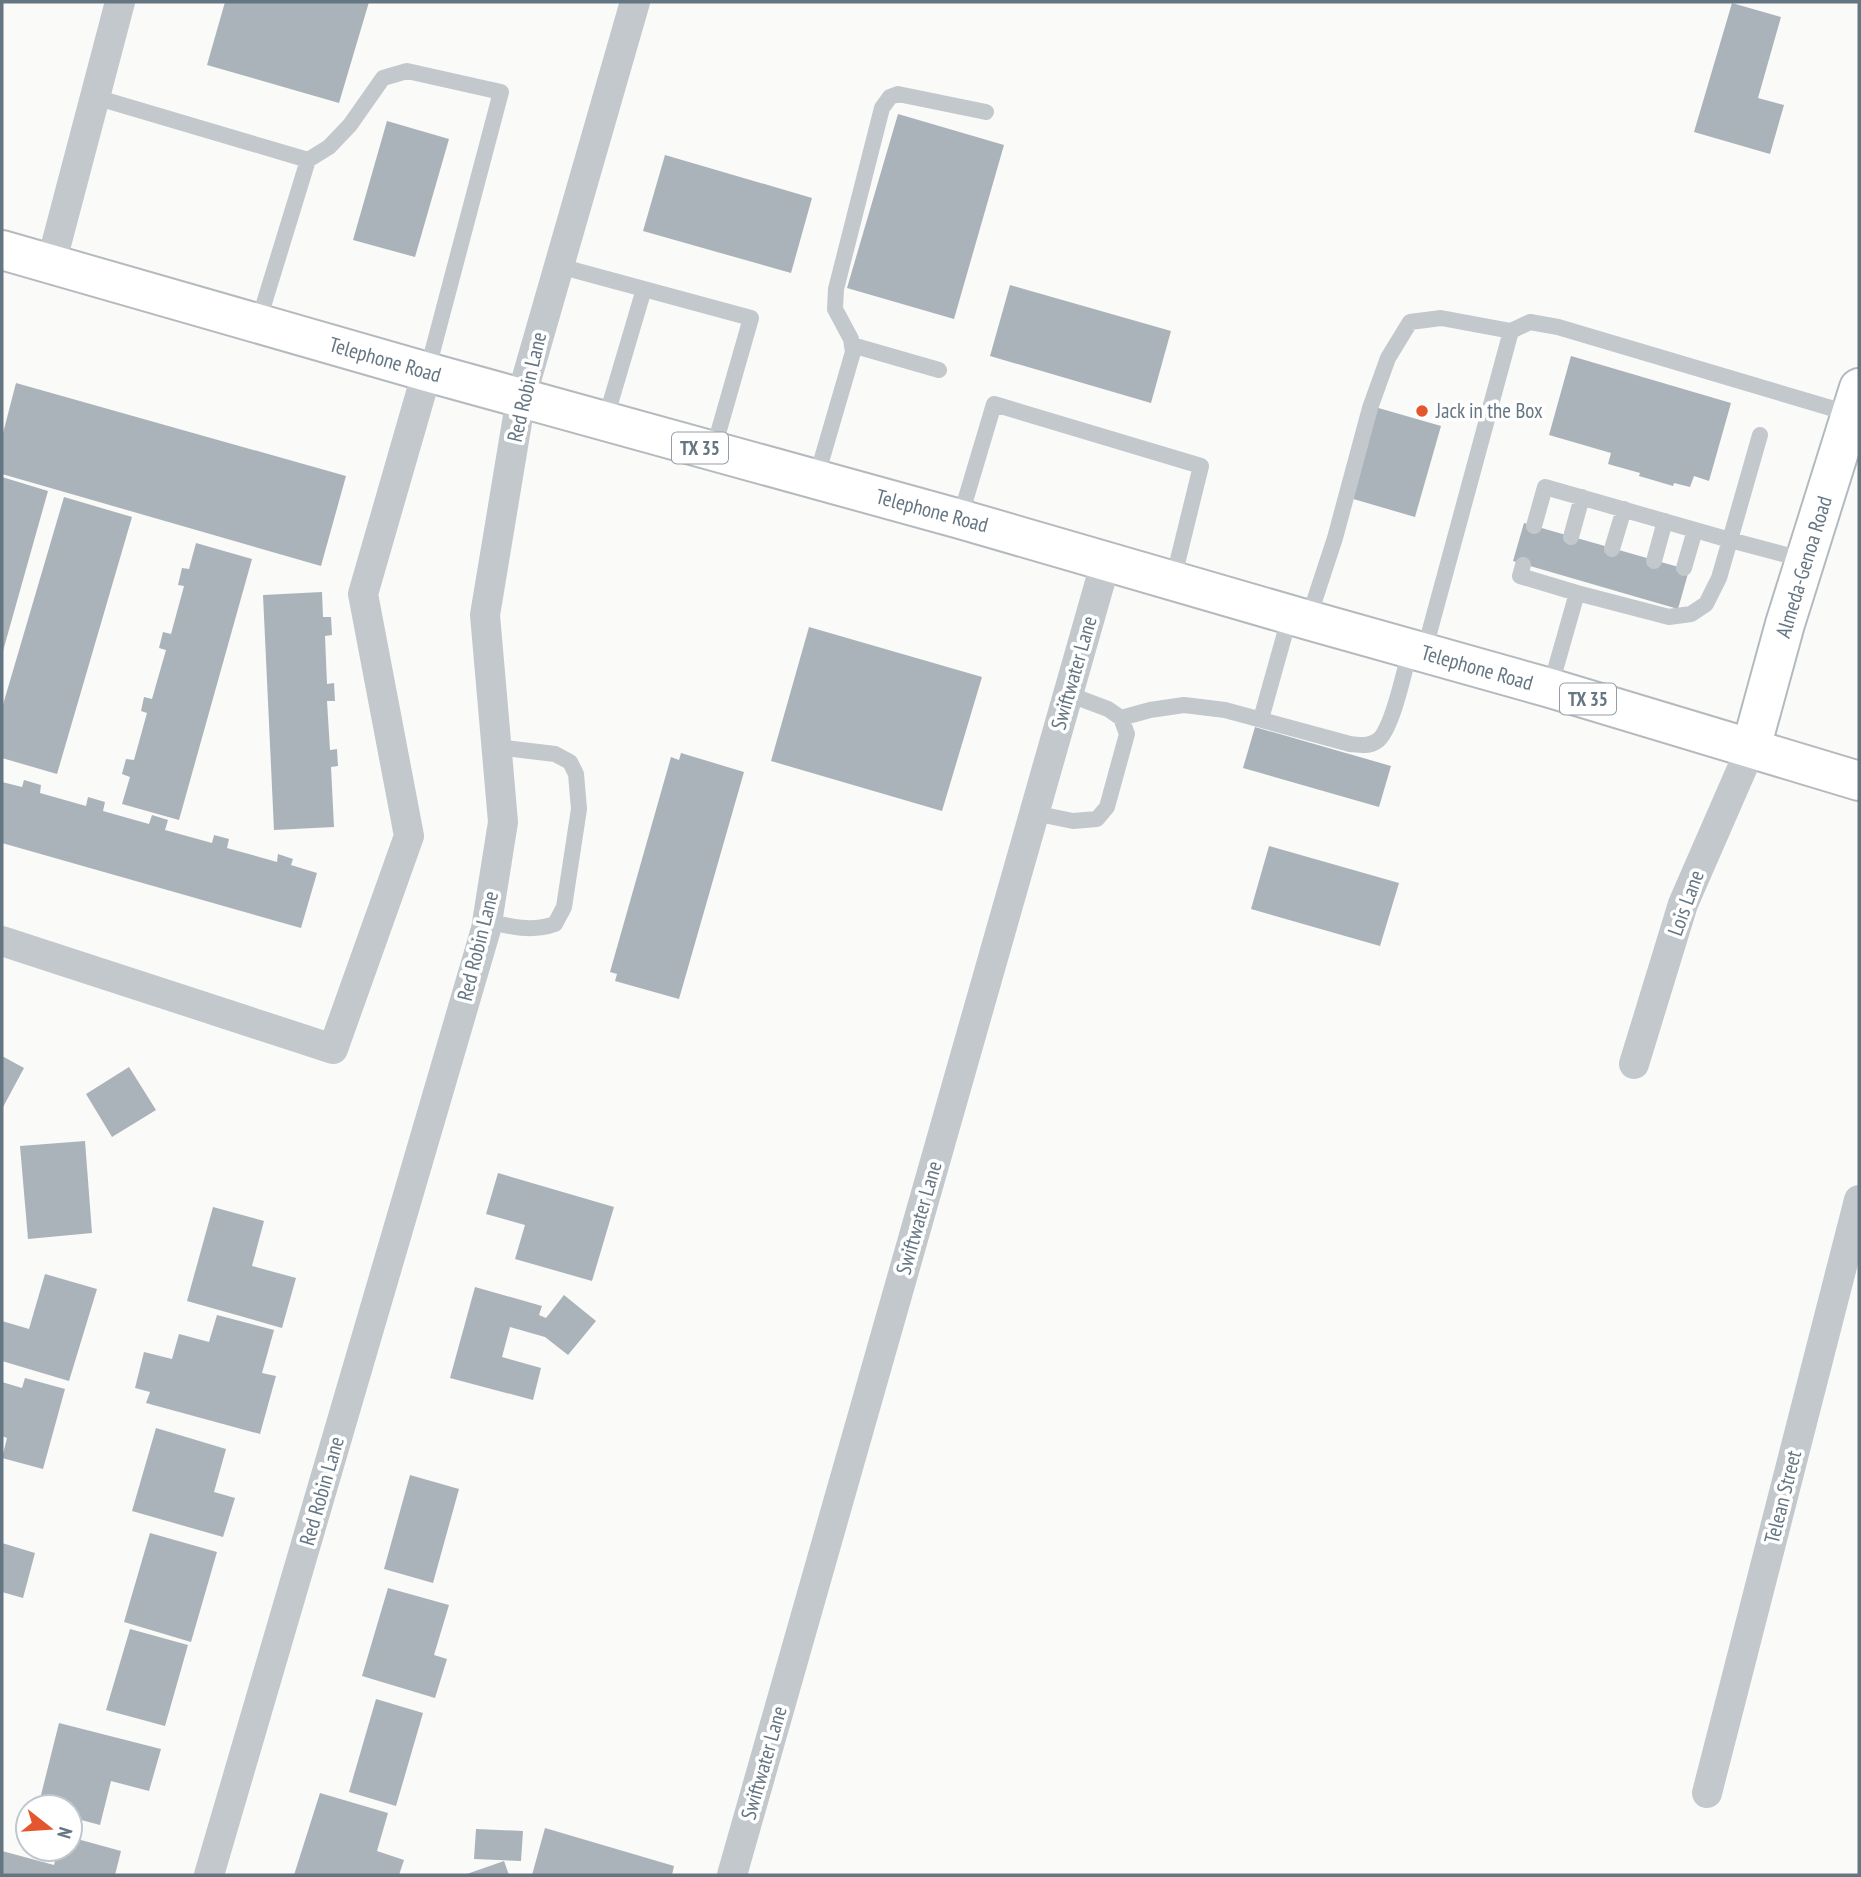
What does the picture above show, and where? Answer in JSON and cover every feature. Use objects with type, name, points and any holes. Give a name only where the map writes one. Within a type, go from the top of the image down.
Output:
[{"type":"main road","name":"Telephone Road","points":[[2,250],[427,373],[960,519],[1550,688],[1859,781]]},
{"type":"main road","name":"Almeda-Genoa Road","points":[[1751,748],[1805,560],[1855,401]]},
{"type":"street","points":[[51,264],[120,2]]},
{"type":"street","name":"Red Robin Lane","points":[[209,1875],[487,921],[503,822],[485,615],[521,398],[635,2]]},
{"type":"street","points":[[2,941],[333,1049],[409,836],[363,594],[427,373]]},
{"type":"street","name":"Swiftwater Lane","points":[[732,1875],[1106,561]]},
{"type":"street","name":"Lois Lane","points":[[1634,1064],[1683,904],[1751,748]]},
{"type":"street","name":"Telean Street","points":[[1707,1793],[1859,1200]]},
{"type":"lane","points":[[258,323],[308,160],[330,147],[383,78],[407,71],[501,92],[427,373]]},
{"type":"lane","points":[[816,479],[853,352],[851,339],[835,309],[836,289],[884,103],[898,94],[986,112]]},
{"type":"lane","points":[[95,97],[308,160]]},
{"type":"lane","points":[[559,266],[751,318],[713,451]]},
{"type":"lane","points":[[604,422],[644,289]]},
{"type":"lane","points":[[1261,719],[1299,617],[1335,538],[1370,408],[1388,358],[1410,322],[1441,318],[1511,331],[1530,322],[1855,401]]},
{"type":"lane","points":[[1121,718],[1184,705],[1226,709],[1350,744],[1367,746],[1379,740],[1388,727],[1417,651],[1511,331]]},
{"type":"lane","points":[[852,345],[939,370]]},
{"type":"lane","points":[[960,519],[994,404],[1201,466],[1173,580]]},
{"type":"lane","points":[[1523,565],[1520,576],[1559,581],[1577,593],[1600,593],[1671,612],[1691,614],[1706,604],[1719,579],[1760,435]]},
{"type":"lane","points":[[1534,526],[1545,487],[1805,560]]},
{"type":"lane","points":[[1571,537],[1582,497]]},
{"type":"lane","points":[[1612,549],[1624,509]]},
{"type":"lane","points":[[1654,561],[1665,521]]},
{"type":"lane","points":[[1684,568],[1695,530]]},
{"type":"lane","points":[[1550,688],[1577,593]]},
{"type":"lane","points":[[1034,813],[1073,821],[1097,819],[1107,807],[1127,734],[1121,718],[1108,709],[1068,694]]},
{"type":"lane","points":[[487,921],[518,928],[541,929],[555,924],[564,907],[579,809],[576,774],[570,762],[555,754],[496,747]]},
{"type":"building","points":[[225,2],[369,2],[339,103],[207,65]]},
{"type":"building","points":[[1732,3],[1781,17],[1758,98],[1784,105],[1770,154],[1694,132]]},
{"type":"building","points":[[898,114],[1004,145],[954,319],[847,288]]},
{"type":"building","points":[[387,121],[449,139],[415,257],[353,240]]},
{"type":"building","points":[[665,155],[812,198],[791,273],[643,231]]},
{"type":"building","points":[[1010,285],[1171,331],[1151,403],[990,356]]},
{"type":"building","points":[[1571,356],[1731,403],[1709,481],[1694,476],[1690,487],[1674,483],[1673,486],[1608,464],[1611,453],[1549,435]]},
{"type":"building","points":[[16,383],[346,476],[321,566],[2,474],[2,437]]},
{"type":"building","points":[[1375,407],[1441,426],[1415,517],[1350,498]]},
{"type":"building","points":[[2,477],[48,491],[3,651],[2,651]]},
{"type":"building","points":[[64,497],[132,517],[57,774],[2,758],[2,708]]},
{"type":"building","points":[[1524,523],[1689,570],[1678,609],[1513,561]]},
{"type":"building","points":[[196,543],[252,559],[179,820],[122,804],[130,777],[122,774],[126,759],[134,760],[147,713],[141,711],[144,697],[152,699],[166,650],[159,648],[163,632],[171,634],[184,586],[178,585],[182,568],[189,569]]},
{"type":"building","points":[[322,592],[323,617],[331,617],[332,635],[325,636],[327,684],[334,683],[335,701],[327,701],[330,750],[337,749],[338,766],[331,767],[334,827],[274,830],[263,595]]},
{"type":"building","points":[[809,627],[982,677],[942,811],[771,761]]},
{"type":"building","points":[[1255,727],[1391,766],[1379,807],[1243,768]]},
{"type":"building","points":[[681,753],[744,772],[679,999],[615,981],[617,974],[610,972],[671,757],[679,760]]},
{"type":"building","points":[[24,780],[41,785],[40,793],[86,806],[88,797],[105,802],[103,811],[149,824],[152,815],[168,820],[165,830],[212,843],[214,835],[229,839],[227,848],[277,862],[278,854],[293,859],[291,865],[317,873],[301,928],[2,843],[2,782],[22,787]]},
{"type":"building","points":[[1269,846],[1399,883],[1380,946],[1251,909]]},
{"type":"building","points":[[2,1056],[24,1068],[2,1109]]},
{"type":"building","points":[[129,1067],[156,1110],[112,1137],[86,1094]]},
{"type":"building","points":[[85,1141],[92,1233],[28,1239],[20,1146]]},
{"type":"building","points":[[498,1173],[614,1207],[592,1281],[515,1259],[525,1225],[486,1214]]},
{"type":"building","points":[[213,1207],[264,1221],[252,1266],[296,1278],[282,1328],[187,1301]]},
{"type":"building","points":[[45,1274],[97,1289],[69,1381],[2,1361],[2,1321],[29,1329]]},
{"type":"building","points":[[475,1287],[542,1306],[539,1315],[546,1318],[564,1295],[596,1321],[568,1355],[545,1337],[510,1327],[502,1357],[541,1368],[533,1400],[450,1378]]},
{"type":"building","points":[[217,1315],[274,1330],[262,1373],[276,1376],[260,1434],[146,1403],[150,1392],[135,1388],[144,1352],[172,1359],[179,1334],[209,1342]]},
{"type":"building","points":[[25,1378],[65,1389],[43,1469],[2,1458],[7,1438],[2,1436],[2,1382],[22,1388]]},
{"type":"building","points":[[156,1428],[226,1449],[214,1492],[235,1498],[223,1537],[132,1511]]},
{"type":"building","points":[[410,1475],[459,1489],[433,1583],[384,1569]]},
{"type":"building","points":[[150,1533],[217,1552],[191,1642],[124,1622]]},
{"type":"building","points":[[2,1543],[35,1553],[23,1598],[2,1592]]},
{"type":"building","points":[[388,1588],[449,1605],[434,1655],[447,1659],[435,1698],[362,1676]]},
{"type":"building","points":[[130,1629],[188,1645],[165,1726],[106,1710]]},
{"type":"building","points":[[376,1699],[423,1713],[396,1806],[349,1792]]},
{"type":"building","points":[[59,1723],[161,1749],[149,1791],[111,1781],[100,1825],[84,1821],[84,1793],[42,1793]]},
{"type":"building","points":[[320,1793],[388,1813],[377,1851],[404,1860],[399,1875],[294,1875]]},
{"type":"building","points":[[545,1828],[674,1866],[672,1875],[532,1875]]},
{"type":"building","points":[[476,1829],[523,1831],[521,1861],[474,1859]]},
{"type":"building","points":[[84,1841],[121,1851],[115,1875],[2,1875],[2,1851],[14,1854],[14,1863],[84,1863]]},
{"type":"building","points":[[504,1861],[509,1875],[464,1875]]},
{"type":"place","name":"Jack in the Box","points":[[1422,411]]}]
